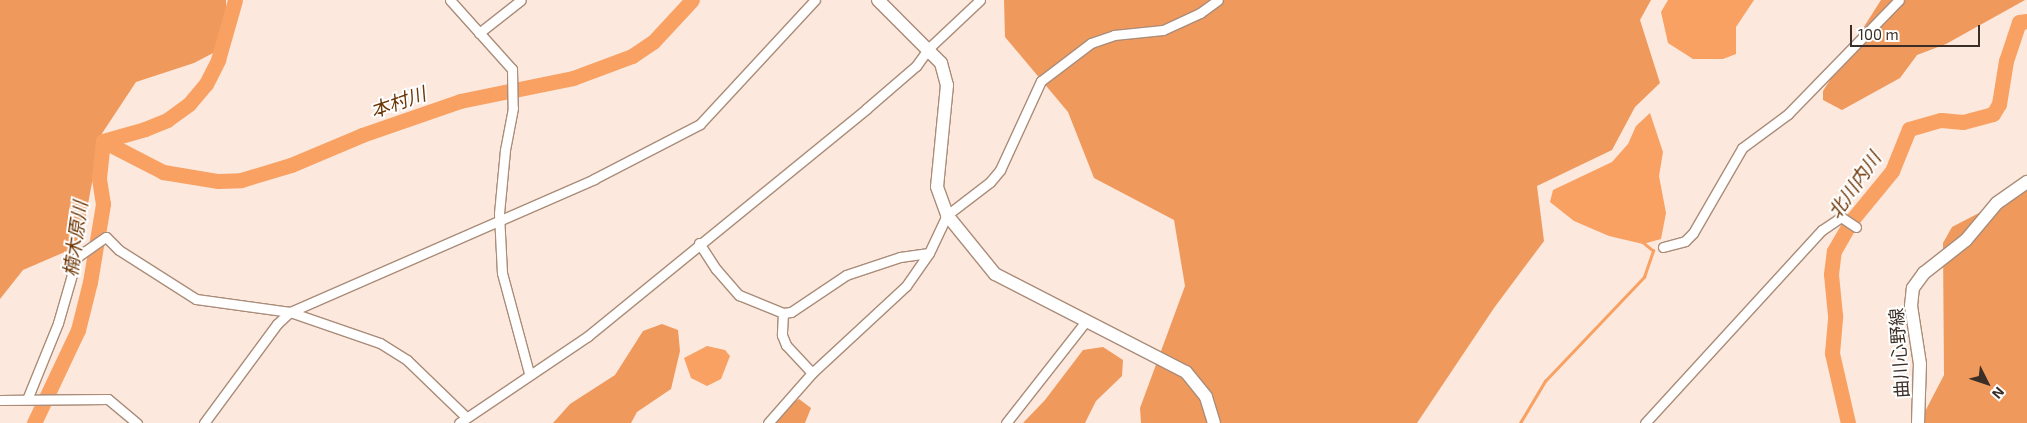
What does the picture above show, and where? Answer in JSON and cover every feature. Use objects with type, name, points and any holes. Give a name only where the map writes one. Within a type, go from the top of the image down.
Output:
[{"type":"street","points":[[450,0],[512,69],[513,108],[505,150],[500,220],[502,273],[529,373]]},
{"type":"street","points":[[479,33],[521,0]]},
{"type":"street","points":[[204,423],[278,324],[290,312],[594,178],[700,124],[815,0]]},
{"type":"street","points":[[878,0],[929,48],[941,63],[947,85],[937,178],[939,197],[948,215],[996,274],[1186,372],[1206,397],[1214,423]]},
{"type":"street","points":[[32,397],[58,323],[77,257],[106,237],[118,250],[196,299],[290,312],[380,342],[407,360],[463,420],[529,373],[588,336],[698,243],[866,109],[916,66],[929,48],[980,0]]},
{"type":"street","points":[[768,423],[812,373],[906,286],[929,252],[948,215],[990,182],[1000,170],[1041,81],[1074,54],[1091,43],[1114,35],[1163,30],[1200,13],[1218,0]]},
{"type":"street","points":[[1663,247],[1684,241],[1693,233],[1742,148],[1788,114],[1899,0]]},
{"type":"street","name":"曲川心野線","points":[[1918,423],[1920,364],[1911,306],[1913,288],[1924,273],[1966,240],[1996,203],[2027,182]]},
{"type":"street","points":[[1645,423],[1822,230],[1841,217],[1856,226]]},
{"type":"street","points":[[698,243],[716,269],[739,295],[783,313],[791,312],[846,275],[900,257],[929,252]]},
{"type":"street","points":[[783,313],[782,335],[786,345],[812,373]]},
{"type":"street","points":[[1006,423],[1086,321]]},
{"type":"street","points":[[0,400],[32,397],[114,401],[137,423]]},
{"type":"shaded area","points":[[0,0],[226,0],[226,9],[215,52],[194,63],[136,82],[101,135],[84,225],[74,248],[23,270],[0,299]]},
{"type":"shaded area","points":[[1004,0],[1651,0],[1640,20],[1660,83],[1635,107],[1612,150],[1537,186],[1544,241],[1494,308],[1417,423],[1141,423],[1140,408],[1185,286],[1174,220],[1094,178],[1068,112],[1005,37]]},
{"type":"shaded area","points":[[1668,0],[1754,0],[1736,27],[1736,54],[1723,59],[1693,59],[1668,43],[1661,12]]},
{"type":"shaded area","points":[[1881,0],[2025,0],[1946,44],[1917,55],[1900,78],[1842,110],[1823,100],[1823,91]]},
{"type":"shaded area","points":[[1650,113],[1663,152],[1659,176],[1666,213],[1661,239],[1643,244],[1609,236],[1574,221],[1550,202],[1553,190],[1612,162],[1628,144],[1636,126]]},
{"type":"shaded area","points":[[2027,188],[2027,423],[1919,423],[1944,375],[1943,243],[1952,227]]},
{"type":"shaded area","points":[[662,324],[678,330],[680,351],[671,389],[637,412],[631,423],[553,423],[570,404],[615,375],[643,331]]},
{"type":"shaded area","points":[[707,346],[725,350],[730,356],[721,379],[707,386],[691,378],[684,358]]},
{"type":"shaded area","points":[[1103,347],[1123,360],[1122,376],[1096,401],[1085,423],[1023,423],[1045,400],[1083,350]]},
{"type":"shaded area","points":[[799,399],[811,408],[805,423],[776,423],[787,406]]},
{"type":"waterway","name":"楠木原川","points":[[103,141],[145,129],[167,120],[189,104],[206,84],[218,60],[235,0]]},
{"type":"waterway","name":"本村川","points":[[103,141],[163,172],[218,181],[241,180],[291,165],[362,135],[460,101],[573,78],[632,56],[653,42],[692,0]]},
{"type":"waterway","name":"北川内川","points":[[1848,423],[1832,353],[1835,315],[1831,274],[1834,251],[1851,221],[1892,171],[1909,129],[1941,120],[1963,122],[1993,114],[1999,104],[2006,61],[2019,22],[2027,21]]},
{"type":"waterway","name":"楠木原川","points":[[34,423],[78,330],[90,282],[103,204],[99,178],[103,141]]},
{"type":"waterway","points":[[1520,423],[1545,381],[1644,277],[1653,251],[1642,242]]}]
